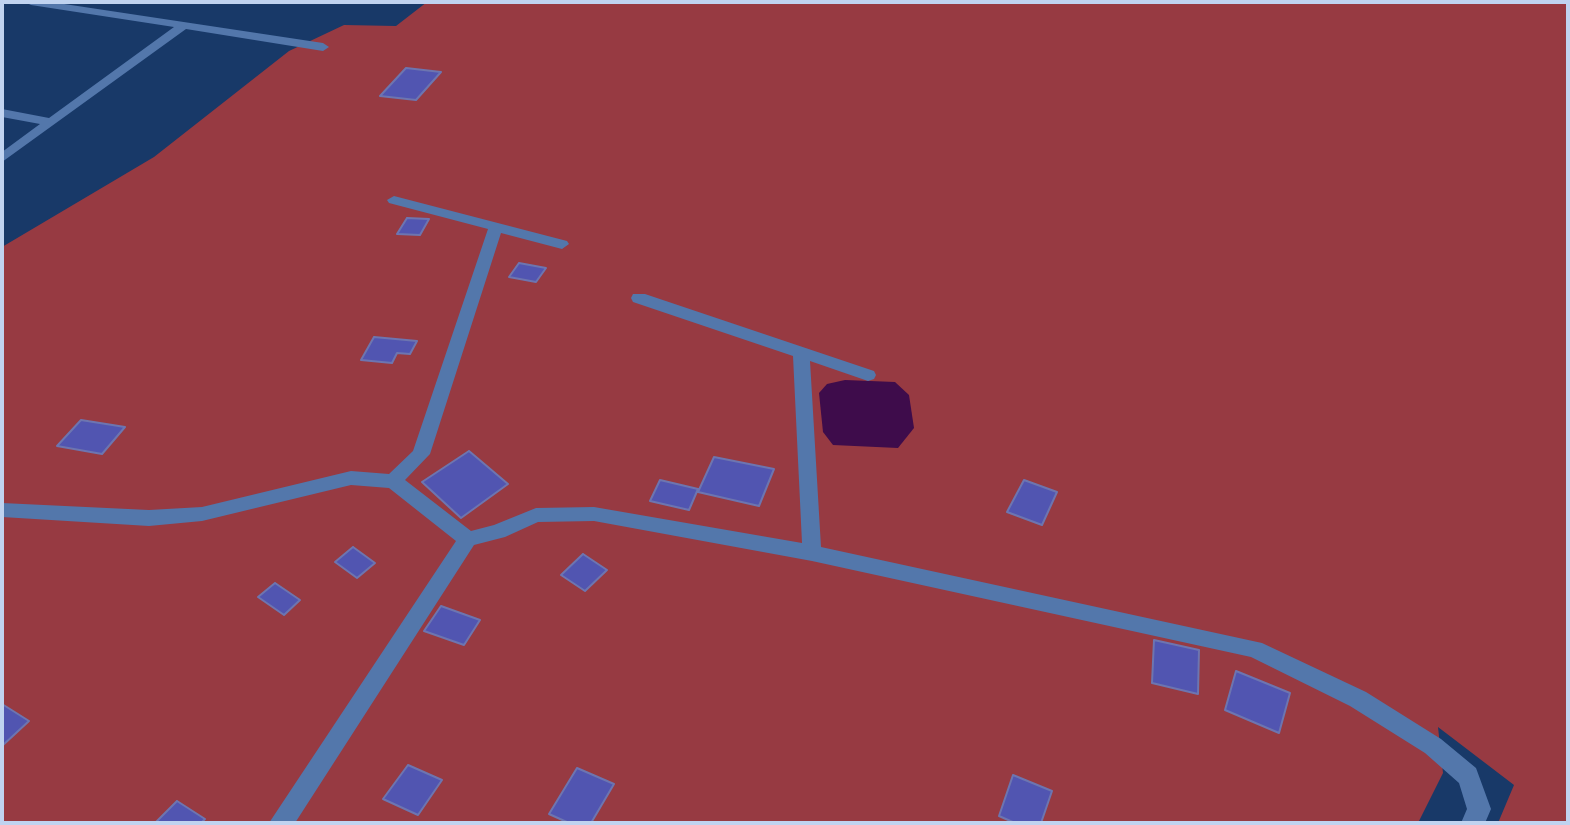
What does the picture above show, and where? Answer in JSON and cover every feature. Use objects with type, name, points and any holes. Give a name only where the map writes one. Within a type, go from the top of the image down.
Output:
[{"type":"street","points":[[32,2],[323,47]]},
{"type":"street","points":[[2,158],[183,26]]},
{"type":"street","points":[[2,113],[52,122]]},
{"type":"street","points":[[394,200],[562,244]]},
{"type":"street","points":[[393,481],[421,454],[496,227]]},
{"type":"street","points":[[639,298],[868,375]]},
{"type":"street","points":[[801,353],[812,553]]},
{"type":"street","points":[[2,510],[149,518],[189,515],[351,478],[393,481],[468,539]]},
{"type":"street","points":[[281,823],[468,539],[498,532],[536,516],[594,514],[812,553],[1255,649],[1358,699],[1433,746],[1468,776],[1479,810],[1473,823]]},
{"type":"shaded area","points":[[427,2],[1568,2],[1568,823],[1498,823],[1514,785],[1438,727],[1443,773],[1418,823],[2,823],[2,247],[154,157],[289,51],[344,25],[396,26]]},
{"type":"shaded area","points":[[845,380],[895,382],[909,395],[914,428],[898,448],[833,445],[823,432],[819,393],[827,384]]},
{"type":"building","points":[[406,68],[441,72],[416,100],[380,96]]},
{"type":"building","points":[[407,218],[429,219],[420,235],[397,234]]},
{"type":"building","points":[[519,263],[546,268],[536,282],[509,277]]},
{"type":"building","points":[[374,337],[417,341],[410,354],[397,353],[392,363],[361,360]]},
{"type":"building","points":[[81,420],[125,427],[102,454],[57,446]]},
{"type":"building","points":[[469,451],[508,484],[461,518],[422,482]]},
{"type":"building","points":[[714,457],[774,469],[759,506],[698,492]]},
{"type":"building","points":[[660,480],[698,489],[689,510],[650,501]]},
{"type":"building","points":[[1024,480],[1057,492],[1042,525],[1007,512]]},
{"type":"building","points":[[353,547],[375,563],[357,578],[335,562]]},
{"type":"building","points":[[583,554],[607,570],[585,591],[561,575]]},
{"type":"building","points":[[275,583],[300,600],[284,615],[258,597]]},
{"type":"building","points":[[441,606],[480,620],[464,645],[424,631]]},
{"type":"building","points":[[1154,640],[1199,650],[1198,694],[1152,683]]},
{"type":"building","points":[[1236,671],[1290,693],[1279,733],[1225,710]]},
{"type":"building","points":[[2,704],[29,721],[2,746]]},
{"type":"building","points":[[408,765],[442,780],[418,815],[383,799]]},
{"type":"building","points":[[577,768],[614,784],[591,823],[569,823],[549,814]]},
{"type":"building","points":[[1013,775],[1052,791],[1041,823],[1015,823],[999,816]]},
{"type":"building","points":[[177,801],[205,819],[201,823],[155,823]]}]
